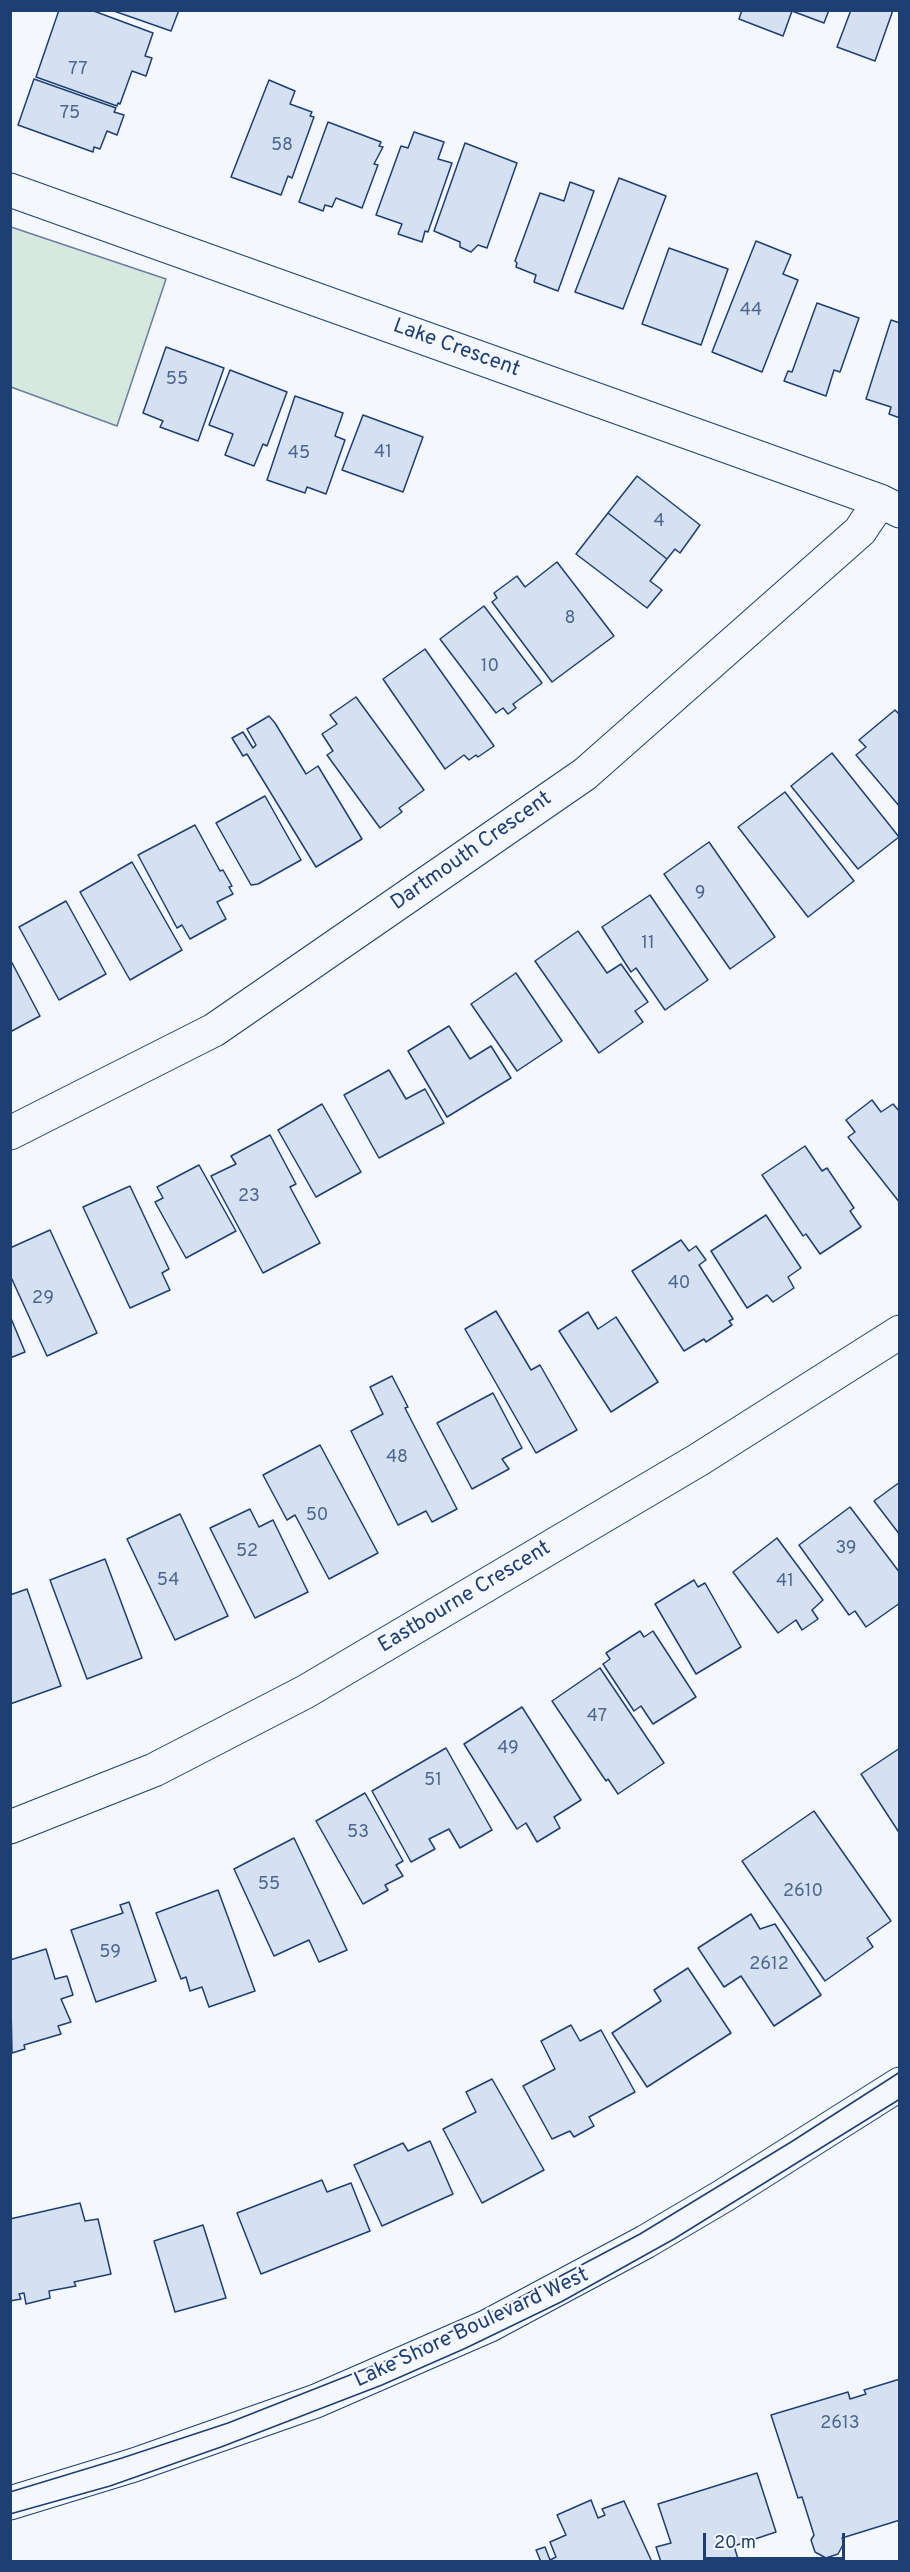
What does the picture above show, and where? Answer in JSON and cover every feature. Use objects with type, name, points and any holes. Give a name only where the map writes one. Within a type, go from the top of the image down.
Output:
[{"type":"street","name":"Lake Crescent","points":[[10,190],[890,506]]},
{"type":"street","name":"Dartmouth Crescent","points":[[10,1133],[214,1030],[585,774],[890,506]]},
{"type":"street","name":"Eastbourne Crescent","points":[[10,1827],[154,1770],[305,1692],[698,1460],[900,1332]]},
{"type":"street","name":"Lake Shore Boulevard West","points":[[10,2503],[134,2465],[316,2401],[488,2326],[645,2242],[723,2196],[900,2084]]},
{"type":"shaded area","points":[[11,227],[166,279],[117,426],[11,387]]},
{"type":"building","points":[[59,10],[91,10],[153,33],[145,56],[152,58],[146,76],[132,71],[120,104],[118,103],[117,106],[36,77]]},
{"type":"building","points":[[111,10],[179,10],[171,31]]},
{"type":"building","points":[[742,10],[829,10],[824,23],[792,11],[783,36],[739,19]]},
{"type":"building","points":[[851,10],[893,10],[875,61],[837,47]]},
{"type":"building","points":[[34,79],[116,108],[114,112],[124,115],[117,135],[107,131],[100,149],[94,147],[93,152],[18,125]]},
{"type":"building","points":[[269,80],[295,91],[290,104],[312,112],[310,116],[314,117],[292,178],[288,176],[281,195],[231,177]]},
{"type":"building","points":[[328,122],[381,142],[379,146],[383,147],[374,164],[378,165],[362,208],[336,198],[332,207],[325,205],[323,211],[299,202]]},
{"type":"building","points":[[414,132],[444,142],[438,159],[452,163],[428,232],[425,231],[422,242],[398,234],[402,224],[376,215],[401,146],[408,148]]},
{"type":"building","points":[[465,143],[517,163],[487,248],[478,245],[471,252],[460,247],[460,242],[434,231]]},
{"type":"building","points":[[619,178],[666,196],[623,309],[575,292]]},
{"type":"building","points":[[570,182],[594,191],[558,291],[534,282],[536,275],[516,267],[515,261],[540,193],[564,201]]},
{"type":"building","points":[[756,241],[791,255],[783,274],[798,280],[762,372],[712,352]]},
{"type":"building","points":[[669,248],[728,269],[701,345],[642,324]]},
{"type":"building","points":[[817,303],[859,318],[840,372],[834,370],[826,396],[784,381],[788,371],[792,372]]},
{"type":"building","points":[[891,320],[900,323],[900,418],[889,414],[891,407],[866,399]]},
{"type":"building","points":[[166,347],[224,368],[198,441],[160,427],[163,421],[143,413]]},
{"type":"building","points":[[230,370],[287,392],[267,446],[263,444],[254,466],[225,455],[233,434],[209,425]]},
{"type":"building","points":[[295,396],[343,413],[335,436],[345,440],[326,494],[307,487],[305,493],[267,480]]},
{"type":"building","points":[[363,415],[423,437],[403,492],[342,470]]},
{"type":"building","points":[[637,476],[700,525],[680,553],[675,549],[667,559],[608,513]]},
{"type":"building","points":[[608,513],[667,559],[650,581],[662,590],[647,608],[576,554]]},
{"type":"building","points":[[557,562],[614,636],[552,682],[492,602],[497,598],[494,593],[517,576],[525,587]]},
{"type":"building","points":[[484,606],[542,683],[513,704],[516,708],[508,714],[503,708],[496,713],[440,639]]},
{"type":"building","points":[[425,649],[494,746],[469,760],[464,755],[445,769],[383,679]]},
{"type":"building","points":[[356,697],[424,790],[399,808],[402,812],[380,828],[327,755],[333,751],[322,734],[337,724],[330,715]]},
{"type":"building","points":[[895,710],[900,715],[900,807],[856,755],[866,747],[859,740]]},
{"type":"building","points":[[269,716],[306,774],[318,766],[362,839],[316,867],[247,754],[243,756],[232,738],[243,732],[253,748],[256,745],[247,729]]},
{"type":"building","points":[[832,753],[899,837],[858,869],[791,786]]},
{"type":"building","points":[[785,792],[854,881],[808,917],[738,827]]},
{"type":"building","points":[[265,796],[301,860],[258,884],[251,885],[216,823]]},
{"type":"building","points":[[195,825],[220,871],[223,870],[232,886],[229,887],[233,894],[217,902],[226,919],[190,939],[182,925],[177,928],[138,855]]},
{"type":"building","points":[[709,842],[775,937],[730,969],[664,874]]},
{"type":"building","points":[[132,862],[182,950],[130,980],[80,892]]},
{"type":"building","points":[[650,895],[708,980],[665,1010],[636,968],[631,972],[602,927]]},
{"type":"building","points":[[66,901],[106,974],[59,1000],[19,927]]},
{"type":"building","points":[[578,931],[607,973],[621,964],[648,1002],[635,1011],[643,1022],[599,1053],[535,961]]},
{"type":"building","points":[[10,959],[40,1016],[10,1032]]},
{"type":"building","points":[[516,973],[562,1041],[517,1071],[471,1004]]},
{"type":"building","points":[[449,1026],[470,1059],[491,1046],[511,1078],[447,1117],[408,1051]]},
{"type":"building","points":[[389,1070],[406,1099],[425,1089],[444,1123],[379,1158],[344,1095]]},
{"type":"building","points":[[872,1100],[881,1112],[893,1104],[900,1112],[900,1203],[848,1137],[855,1132],[846,1120]]},
{"type":"building","points":[[322,1104],[361,1172],[316,1197],[278,1130]]},
{"type":"building","points":[[270,1135],[296,1184],[290,1187],[320,1243],[263,1273],[211,1176],[236,1164],[231,1156]]},
{"type":"building","points":[[805,1146],[822,1171],[827,1168],[854,1208],[850,1211],[861,1227],[820,1254],[806,1234],[803,1236],[762,1175]]},
{"type":"building","points":[[199,1165],[236,1231],[186,1258],[155,1202],[163,1198],[157,1187]]},
{"type":"building","points":[[130,1186],[169,1269],[162,1273],[170,1290],[130,1308],[83,1207]]},
{"type":"building","points":[[766,1215],[801,1268],[788,1277],[794,1288],[773,1302],[767,1295],[747,1308],[711,1251]]},
{"type":"building","points":[[50,1230],[97,1333],[47,1356],[10,1275],[10,1248]]},
{"type":"building","points":[[681,1240],[689,1251],[696,1246],[706,1260],[699,1265],[733,1319],[729,1321],[732,1325],[706,1342],[704,1339],[684,1351],[632,1271]]},
{"type":"building","points":[[496,1311],[531,1370],[540,1365],[577,1430],[536,1453],[465,1329]]},
{"type":"building","points":[[588,1312],[598,1329],[616,1317],[658,1382],[611,1412],[559,1331]]},
{"type":"building","points":[[10,1316],[25,1352],[10,1358]]},
{"type":"building","points":[[392,1376],[408,1407],[405,1408],[457,1509],[432,1522],[426,1511],[398,1525],[351,1431],[383,1414],[370,1387]]},
{"type":"building","points":[[493,1393],[522,1448],[502,1459],[509,1469],[472,1489],[437,1423]]},
{"type":"building","points":[[320,1445],[378,1553],[329,1579],[295,1515],[287,1520],[263,1475]]},
{"type":"building","points":[[900,1482],[900,1535],[874,1501]]},
{"type":"building","points":[[850,1507],[900,1573],[900,1603],[866,1627],[855,1611],[849,1615],[799,1545]]},
{"type":"building","points":[[250,1509],[259,1527],[273,1520],[308,1592],[255,1618],[210,1528]]},
{"type":"building","points":[[180,1514],[228,1616],[175,1640],[127,1539]]},
{"type":"building","points":[[777,1538],[823,1600],[812,1610],[818,1619],[802,1630],[796,1620],[778,1633],[733,1572]]},
{"type":"building","points":[[105,1559],[142,1658],[87,1679],[50,1580]]},
{"type":"building","points":[[694,1580],[698,1587],[705,1583],[741,1647],[696,1674],[655,1604]]},
{"type":"building","points":[[27,1589],[61,1686],[10,1704],[10,1595]]},
{"type":"building","points":[[640,1631],[644,1637],[653,1631],[696,1697],[653,1724],[641,1706],[634,1711],[603,1664],[610,1659],[606,1653]]},
{"type":"building","points":[[600,1668],[664,1763],[618,1794],[608,1779],[606,1781],[552,1701]]},
{"type":"building","points":[[522,1707],[581,1800],[554,1817],[560,1828],[537,1842],[526,1823],[517,1829],[464,1744]]},
{"type":"building","points":[[446,1748],[492,1830],[460,1848],[449,1829],[429,1839],[435,1849],[411,1862],[372,1791]]},
{"type":"building","points":[[900,1748],[900,1834],[861,1774]]},
{"type":"building","points":[[365,1793],[403,1861],[396,1865],[403,1876],[385,1885],[388,1890],[363,1904],[316,1821]]},
{"type":"building","points":[[814,1811],[891,1921],[867,1938],[873,1947],[825,1981],[742,1861]]},
{"type":"building","points":[[294,1838],[347,1950],[319,1962],[309,1940],[274,1956],[234,1869]]},
{"type":"building","points":[[218,1890],[255,1991],[209,2007],[202,1987],[190,1991],[186,1977],[181,1979],[156,1913]]},
{"type":"building","points":[[129,1902],[156,1981],[96,2002],[71,1930],[123,1913],[120,1905]]},
{"type":"building","points":[[751,1914],[760,1929],[775,1924],[821,1995],[774,2026],[741,1976],[724,1987],[698,1948]]},
{"type":"building","points":[[46,1949],[55,1979],[67,1976],[73,1995],[61,1999],[71,2022],[58,2026],[61,2034],[24,2045],[25,2049],[12,2053],[10,1960]]},
{"type":"building","points":[[688,1968],[731,2033],[647,2087],[612,2033],[661,2001],[654,1990]]},
{"type":"building","points":[[571,2025],[580,2041],[601,2030],[635,2092],[589,2117],[594,2126],[574,2137],[570,2131],[552,2139],[523,2086],[555,2069],[541,2041]]},
{"type":"building","points":[[492,2079],[544,2170],[482,2203],[443,2129],[476,2112],[466,2092]]},
{"type":"building","points":[[430,2141],[453,2194],[382,2226],[354,2165],[403,2143],[408,2151]]},
{"type":"building","points":[[322,2180],[327,2192],[351,2183],[370,2231],[261,2274],[237,2213]]},
{"type":"building","points":[[80,2203],[85,2221],[98,2219],[111,2274],[74,2282],[76,2286],[49,2291],[50,2298],[26,2304],[24,2293],[19,2294],[21,2299],[10,2301],[10,2219]]},
{"type":"building","points":[[203,2225],[226,2298],[175,2312],[154,2241]]},
{"type":"building","points":[[900,2379],[900,2520],[842,2538],[844,2543],[838,2554],[826,2558],[815,2552],[811,2540],[814,2535],[802,2497],[798,2498],[771,2415],[848,2392],[850,2399],[866,2394],[864,2390]]},
{"type":"building","points":[[757,2473],[776,2532],[734,2546],[739,2562],[661,2562],[656,2547],[671,2543],[658,2504]]},
{"type":"building","points":[[591,2500],[598,2518],[605,2515],[602,2509],[624,2501],[652,2562],[541,2562],[536,2550],[545,2547],[550,2560],[556,2557],[550,2542],[566,2535],[557,2515]]},
{"type":"tram line","points":[[10,2492],[228,2423],[393,2358],[481,2318],[640,2234],[900,2072]]},
{"type":"tram line","points":[[10,2514],[110,2486],[221,2447],[382,2385],[466,2348],[561,2302],[674,2239],[900,2099]]}]
